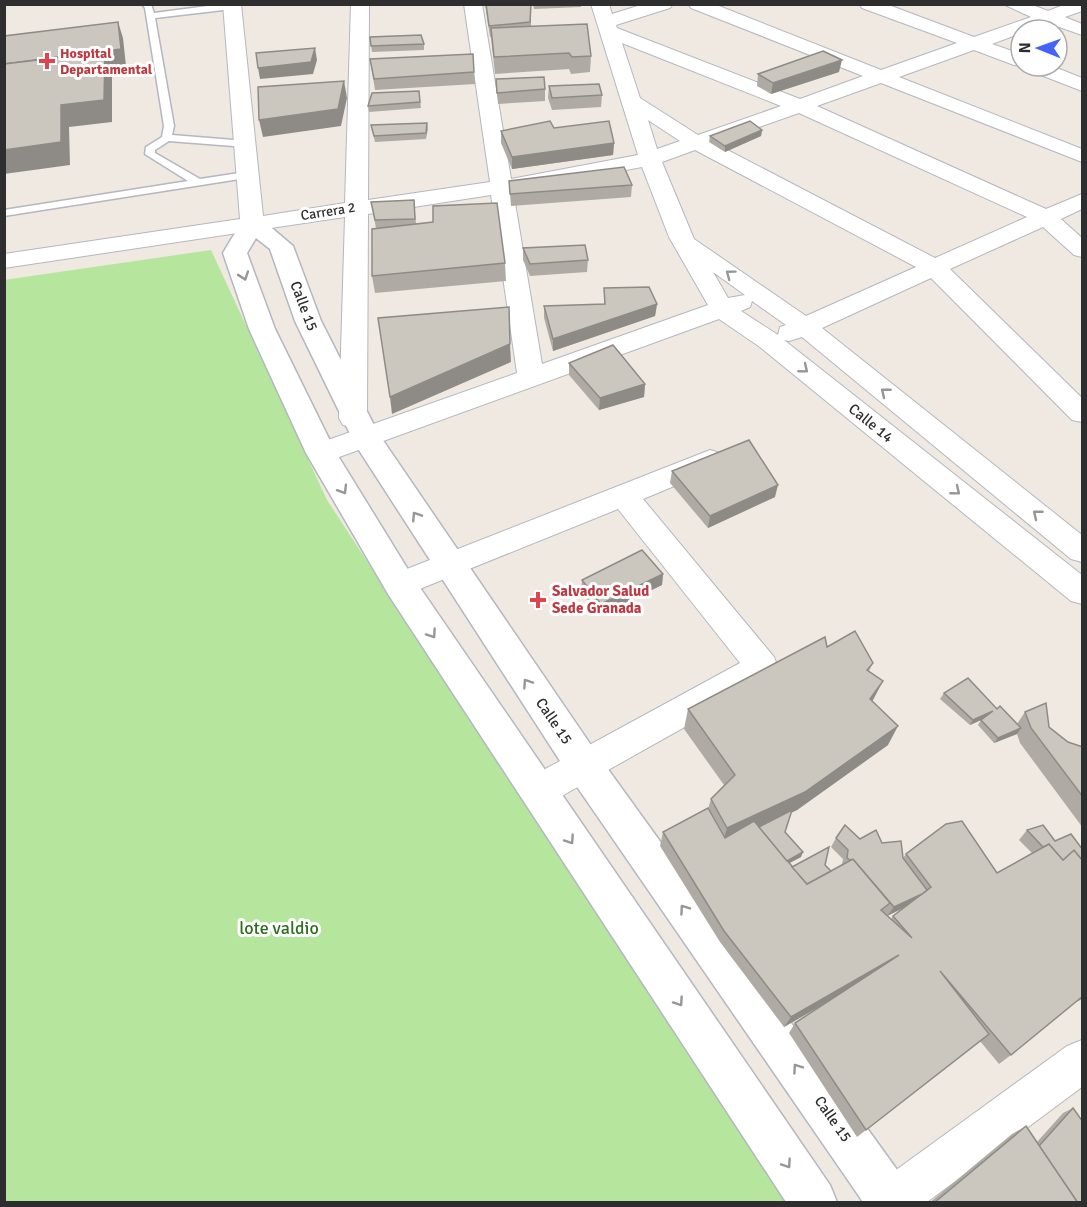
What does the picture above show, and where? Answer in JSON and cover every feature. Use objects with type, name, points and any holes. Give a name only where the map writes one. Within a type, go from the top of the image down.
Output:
[{"type":"street","points":[[359,428],[360,4]]},
{"type":"street","points":[[473,4],[531,379]]},
{"type":"street","points":[[605,19],[664,4]]},
{"type":"street","points":[[697,4],[1083,156]]},
{"type":"street","points":[[868,4],[1009,56]]},
{"type":"street","points":[[1012,4],[1083,30]]},
{"type":"street","points":[[232,5],[252,223],[235,252],[262,329],[321,453],[400,585],[813,1203]]},
{"type":"street","name":"Carrera 2","points":[[4,261],[501,187],[650,159],[1083,5]]},
{"type":"street","points":[[605,19],[1046,217],[1083,250]]},
{"type":"street","name":"Calle 14","points":[[605,19],[650,159],[681,237],[722,309],[769,341],[1083,591]]},
{"type":"street","points":[[1065,78],[1083,85]]},
{"type":"street","points":[[633,102],[697,143],[934,267],[1083,413]]},
{"type":"street","points":[[769,341],[1083,201]]},
{"type":"street","name":"Calle 15","points":[[252,223],[281,246],[308,321],[359,428],[448,565],[584,766],[891,1202]]},
{"type":"street","points":[[681,237],[758,295],[804,326],[1083,551]]},
{"type":"street","points":[[321,453],[359,428],[531,379],[758,295]]},
{"type":"street","points":[[400,585],[733,450]]},
{"type":"street","points":[[538,792],[762,667],[623,495]]},
{"type":"street","points":[[891,1202],[1083,1060]]},
{"type":"lane","points":[[146,4],[168,126],[167,138]]},
{"type":"lane","points":[[149,16],[232,5]]},
{"type":"lane","points":[[200,183],[150,154],[150,149],[167,138],[246,144]]},
{"type":"lane","points":[[4,213],[246,175]]},
{"type":"green space","name":"lote valdio","points":[[211,250],[327,500],[786,1202],[5,1202],[4,280]]},
{"type":"building","points":[[486,4],[531,4],[530,22],[489,26]]},
{"type":"building","points":[[118,22],[121,49],[4,64],[4,36]]},
{"type":"building","points":[[587,24],[591,56],[572,57],[569,53],[494,57],[491,28]]},
{"type":"building","points":[[421,35],[424,44],[371,46],[370,37]]},
{"type":"building","points":[[315,48],[311,62],[258,68],[256,53]]},
{"type":"building","points":[[823,51],[842,60],[773,83],[758,74]]},
{"type":"building","points":[[105,52],[104,100],[61,105],[61,142],[4,150],[4,64]]},
{"type":"building","points":[[473,54],[474,72],[374,79],[370,59]]},
{"type":"building","points":[[544,77],[545,89],[497,93],[496,79]]},
{"type":"building","points":[[344,81],[338,109],[259,120],[258,87]]},
{"type":"building","points":[[599,84],[602,95],[552,98],[549,86]]},
{"type":"building","points":[[419,91],[420,102],[368,106],[372,93]]},
{"type":"building","points":[[550,121],[554,128],[609,121],[614,143],[512,157],[501,131]]},
{"type":"building","points":[[750,121],[762,130],[725,146],[710,136]]},
{"type":"building","points":[[427,123],[426,133],[374,136],[371,125]]},
{"type":"building","points":[[624,167],[632,185],[510,194],[509,181]]},
{"type":"building","points":[[414,200],[415,219],[375,220],[371,202]]},
{"type":"building","points":[[497,203],[505,263],[372,276],[372,229],[433,222],[433,206]]},
{"type":"building","points":[[585,245],[588,260],[530,264],[523,248]]},
{"type":"building","points":[[649,287],[657,304],[553,339],[544,306],[605,304],[604,288]]},
{"type":"building","points":[[509,307],[510,344],[390,397],[378,318]]},
{"type":"building","points":[[613,345],[645,384],[600,398],[569,363]]},
{"type":"building","points":[[749,440],[778,485],[710,516],[672,471]]},
{"type":"building","points":[[642,550],[663,574],[601,604],[582,580]]},
{"type":"building","points":[[855,631],[873,663],[867,670],[883,681],[870,699],[898,726],[805,792],[727,828],[711,799],[735,775],[688,709],[825,637],[827,647]]},
{"type":"building","points":[[968,678],[997,709],[1000,706],[1021,728],[998,738],[981,720],[993,711],[973,720],[944,693]]},
{"type":"building","points":[[1046,703],[1049,727],[1068,742],[1083,747],[1083,797],[1031,728],[1025,712]]},
{"type":"building","points":[[708,808],[725,838],[754,821],[807,884],[853,859],[890,903],[881,910],[912,938],[893,916],[931,887],[906,854],[946,824],[962,821],[997,873],[1049,844],[1063,860],[1074,850],[1083,861],[1083,996],[1011,1055],[940,971],[989,1034],[866,1130],[795,1023],[899,955],[791,1017],[724,931],[663,832]]},
{"type":"building","points":[[792,810],[785,832],[803,852],[787,861],[759,827]]},
{"type":"building","points":[[845,825],[860,839],[876,830],[882,843],[901,841],[903,858],[927,890],[894,907],[853,859],[847,858],[848,850],[836,838]]},
{"type":"building","points":[[1043,825],[1055,841],[1071,834],[1083,850],[1083,861],[1074,850],[1063,860],[1049,844],[1043,847],[1027,830]]},
{"type":"building","points":[[829,847],[825,865],[831,871],[807,884],[792,867]]},
{"type":"building","points":[[1073,1108],[1083,1122],[1083,1203],[1078,1203],[1039,1146]]},
{"type":"building","points":[[1026,1126],[1078,1203],[934,1203]]},
{"type":"place","name":"Hospital Departamental","points":[[47,61]]},
{"type":"place","name":"Salvador Salud Sede Granada","points":[[538,600]]}]
